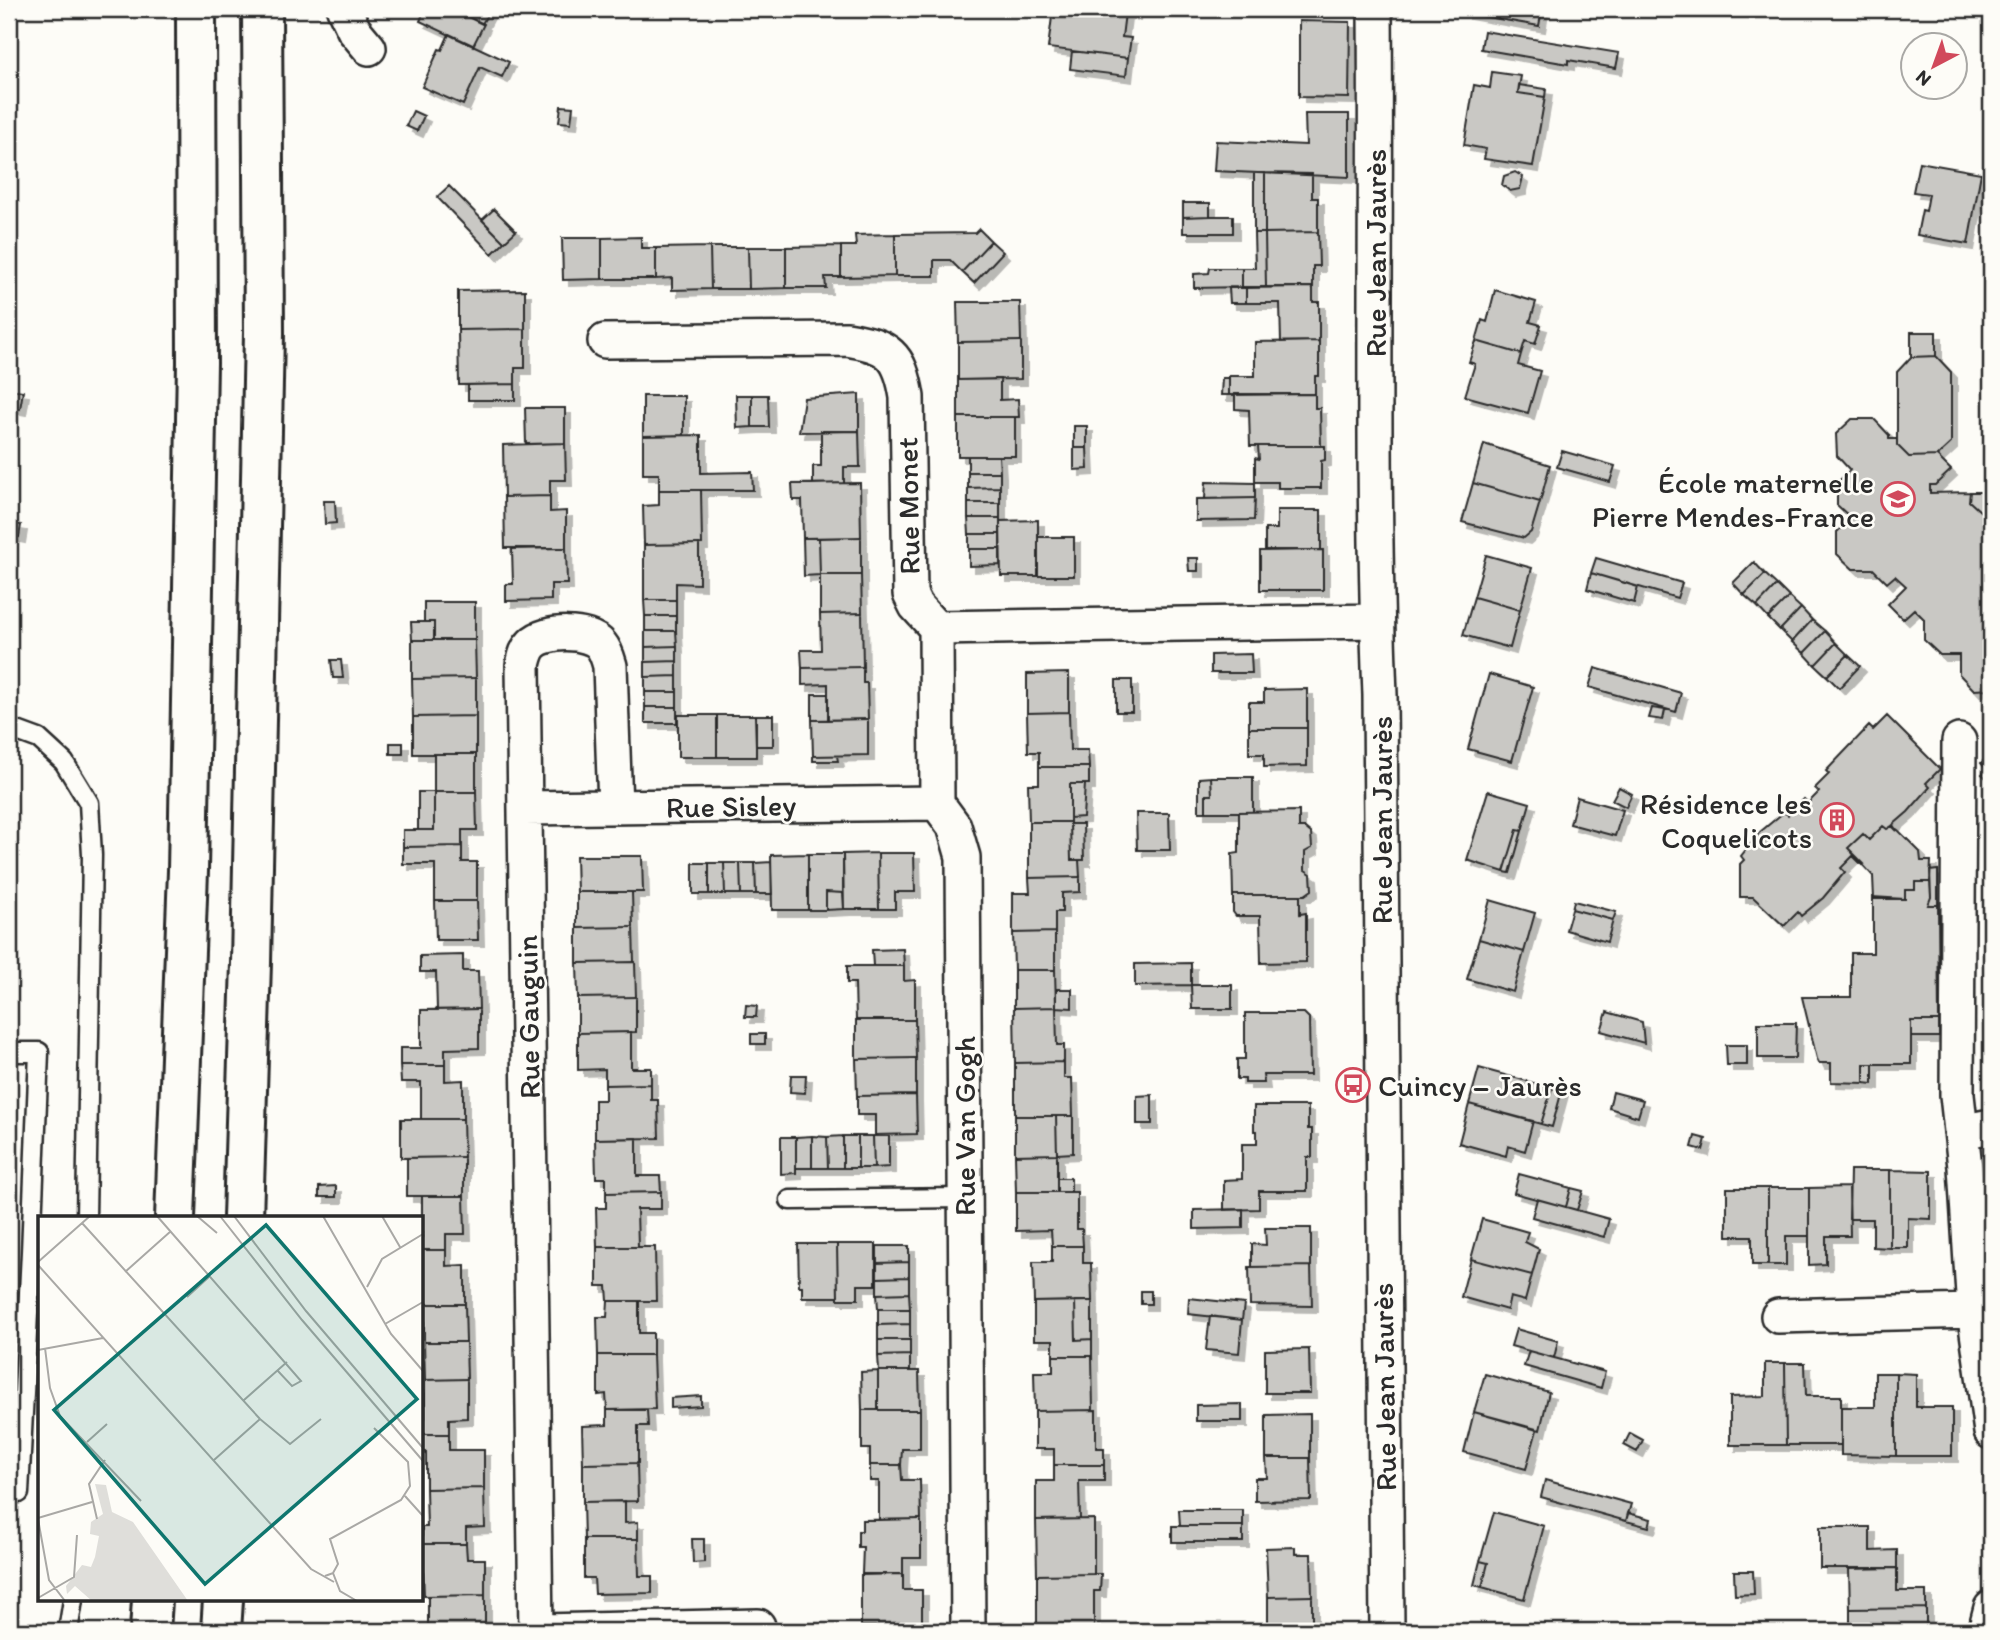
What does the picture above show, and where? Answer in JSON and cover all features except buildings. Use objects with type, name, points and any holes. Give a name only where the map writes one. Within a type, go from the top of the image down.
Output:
[{"type":"highway","points":[[175,1216],[187,926],[197,377],[196,9]]},
{"type":"highway","points":[[243,1216],[252,935],[264,333],[262,9]]},
{"type":"highway","points":[[150,1631],[152,1602]]},
{"type":"highway","points":[[221,1631],[223,1602]]},
{"type":"street","points":[[344,9],[354,30],[369,48]]},
{"type":"street","name":"Rue Jean Jaurès","points":[[1375,9],[1374,275],[1387,1631]]},
{"type":"street","name":"Rue Monet","points":[[605,341],[847,339],[876,344],[891,355],[902,371],[907,397],[910,594],[916,606],[936,628]]},
{"type":"street","points":[[937,803],[936,628],[1377,621]]},
{"type":"street","name":"Rue Gauguin","points":[[536,1631],[523,664],[525,654],[539,639],[578,634],[590,637],[600,644],[610,666],[615,807]]},
{"type":"street","points":[[1959,741],[1957,1095],[1976,1129],[1965,1167],[1974,1311],[1991,1432]]},
{"type":"street","name":"Rue Sisley","points":[[525,808],[937,803]]},
{"type":"street","name":"Rue Van Gogh","points":[[937,803],[954,826],[963,857],[968,1631]]},
{"type":"street","points":[[1778,1316],[1974,1311]]},
{"type":"street","points":[[1985,1631],[1991,1608]]},
{"type":"street","points":[[542,1631],[758,1626]]},
{"type":"lane","points":[[9,728],[39,740],[64,762],[89,803],[92,855],[86,1216]]},
{"type":"lane","points":[[9,1052],[39,1052],[35,1252],[19,1493]]},
{"type":"lane","points":[[790,1200],[964,1198]]},
{"type":"lane","points":[[68,1631],[73,1602]]},
{"type":"place","name":"École maternelle Pierre Mendes-France","points":[[1898,499]]},
{"type":"place","name":"Résidence les Coquelicots","points":[[1837,820]]},
{"type":"place","name":"Cuincy – Jaurès","points":[[1353,1085]]}]
